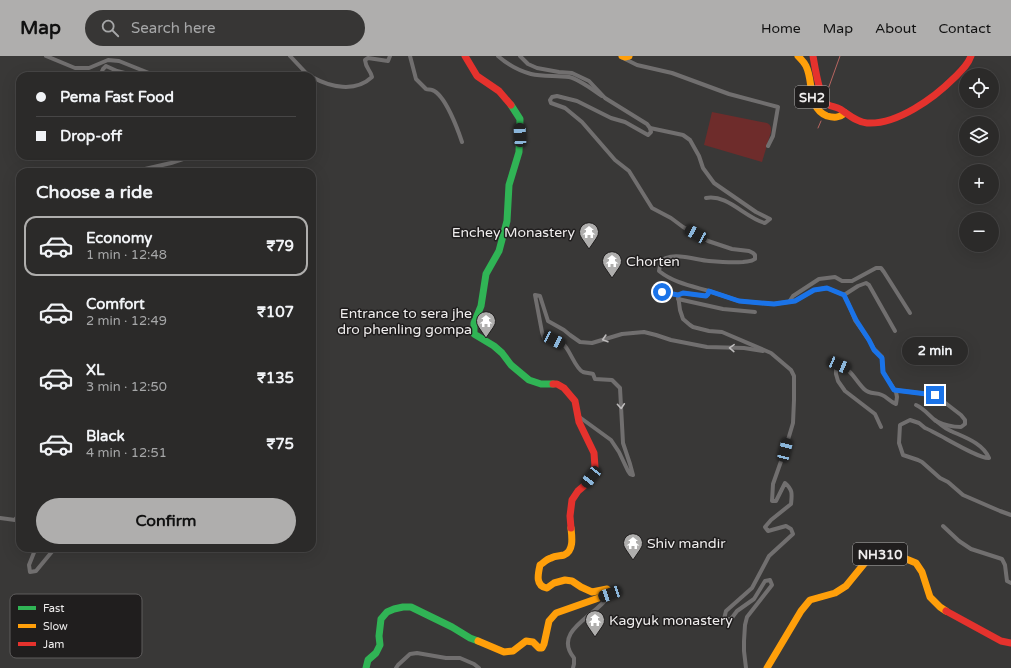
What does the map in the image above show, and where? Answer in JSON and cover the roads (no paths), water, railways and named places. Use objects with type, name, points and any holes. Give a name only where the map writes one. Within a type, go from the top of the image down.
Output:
[{"type":"main road","points":[[366,668],[368,660],[376,653],[380,645],[379,636],[381,619],[387,612],[394,609],[411,607],[446,623],[470,638],[504,652],[513,651],[526,641],[533,642],[539,648],[542,648],[549,621],[556,613],[610,594],[607,588],[592,592],[572,581],[565,580],[554,583],[547,588],[540,586],[538,577],[540,565],[550,558],[568,553],[571,548],[572,536],[570,516],[572,500],[594,473],[594,453],[579,422],[575,401],[564,388],[557,384],[541,384],[529,380],[494,346],[474,334],[474,323],[484,294],[486,274],[499,250],[507,221],[509,185],[519,152],[520,120],[515,110],[505,97],[477,76],[465,56]]},
{"type":"main road","points":[[622,56],[629,56]]},
{"type":"main road","name":"SH2","points":[[798,56],[806,66],[813,99],[817,109],[826,116],[832,118],[842,116],[845,113]]},
{"type":"main road","points":[[814,56],[818,79],[824,100],[827,104],[866,123],[893,118],[916,107],[952,81],[969,62],[971,56]]},
{"type":"main road","name":"NH310","points":[[767,668],[801,611],[810,600],[835,593],[846,586],[868,559],[880,554],[894,554],[916,563],[922,572],[930,597],[940,607],[1001,641],[1011,643]]},
{"type":"street","points":[[46,56],[75,68],[89,68],[108,60],[119,61],[146,72]]},
{"type":"street","points":[[290,56],[306,72]]},
{"type":"street","points":[[316,78],[332,86],[346,88],[358,85],[372,77],[366,66],[365,60],[368,58],[388,61],[390,56]]},
{"type":"street","points":[[410,56],[416,79],[426,90],[433,90],[439,94],[452,115],[462,142]]},
{"type":"street","points":[[498,56],[522,71],[532,74],[570,77],[647,124],[650,128],[683,135],[690,140],[699,156],[703,168],[714,183],[756,212],[770,219],[765,223],[760,222],[726,202],[715,198],[706,198]]},
{"type":"street","points":[[520,56],[528,64],[537,68],[572,74],[589,81],[606,98]]},
{"type":"street","points":[[619,56],[637,65],[672,73],[730,94],[778,107],[773,136],[768,146]]},
{"type":"street","points":[[528,64],[532,74]]},
{"type":"street","points":[[102,72],[106,66],[121,72]]},
{"type":"street","points":[[650,128],[651,132],[648,135],[626,122],[611,118],[577,101],[557,96],[552,97],[550,100],[551,103],[565,108],[582,122],[615,160],[629,171],[652,208],[708,241],[756,255],[755,259],[752,261],[737,262],[708,261],[678,256],[667,257],[660,263],[659,271],[669,278],[739,301],[774,304],[789,302],[795,301],[814,290],[827,288],[844,295],[856,320],[874,350],[882,358],[883,372],[897,397],[896,404],[891,402],[882,394],[869,393],[847,368],[839,365],[836,367],[836,374],[838,381],[845,391],[875,414],[881,427]]},
{"type":"street","points":[[149,168],[180,160]]},
{"type":"street","points":[[789,302],[793,296],[819,279],[835,277],[842,281],[852,281],[876,268],[881,268],[910,313]]},
{"type":"street","points":[[844,295],[862,284],[866,283],[869,285],[895,330]]},
{"type":"street","points":[[678,297],[683,293],[706,296],[709,291]]},
{"type":"street","points":[[662,292],[723,309],[755,312]]},
{"type":"street","points":[[578,416],[611,440],[619,452],[628,471],[633,475],[623,443],[620,388],[612,380],[595,379],[593,374],[582,372],[564,346],[554,340],[544,338],[535,295],[540,296],[548,321],[564,330],[580,342],[592,343],[622,334],[644,332],[671,340],[707,347],[744,348],[771,353]]},
{"type":"street","points":[[678,297],[683,319],[693,327],[709,331],[722,332],[771,353],[791,370],[794,376],[793,422],[773,484],[772,501],[776,501],[785,483],[790,487],[792,495],[790,504],[771,520],[766,527],[768,531],[786,526],[791,529],[793,534],[769,556],[752,588],[726,610],[724,619],[731,619],[737,610],[754,599],[765,581],[770,580],[772,585],[748,617],[745,625],[744,651],[746,668]]},
{"type":"street","points":[[894,390],[935,395],[961,415],[965,424],[961,427],[953,427],[935,420]]},
{"type":"street","points":[[916,405],[922,408],[950,431],[972,441],[985,450],[989,458],[975,454],[925,428],[919,423],[910,420],[900,425],[899,443],[903,455],[922,462],[963,495],[1011,515]]},
{"type":"street","points":[[0,518],[14,520],[16,518]]},
{"type":"street","points":[[943,526],[959,541],[971,549],[1002,559],[1005,565],[1007,581],[1011,583]]},
{"type":"street","points":[[34,552],[29,565],[30,572],[36,571],[51,552]]},
{"type":"street","points":[[573,668],[574,658],[570,653],[568,638],[586,616],[607,599],[610,594]]},
{"type":"street","points":[[396,668],[410,654],[417,653],[446,658],[460,658],[479,668]]},
{"type":"waterway","points":[[826,95],[840,56]]},
{"type":"waterway","points":[[818,128],[821,121]]},
{"type":"place","name":"Enchey Monastery","points":[[589,249]]},
{"type":"place","name":"Chorten","points":[[612,278]]},
{"type":"place","name":"Entrance to sera jhe dro phenling gompa","points":[[486,338]]},
{"type":"place","name":"Shiv mandir","points":[[633,560]]},
{"type":"place","name":"Kagyuk monastery","points":[[595,637]]}]
